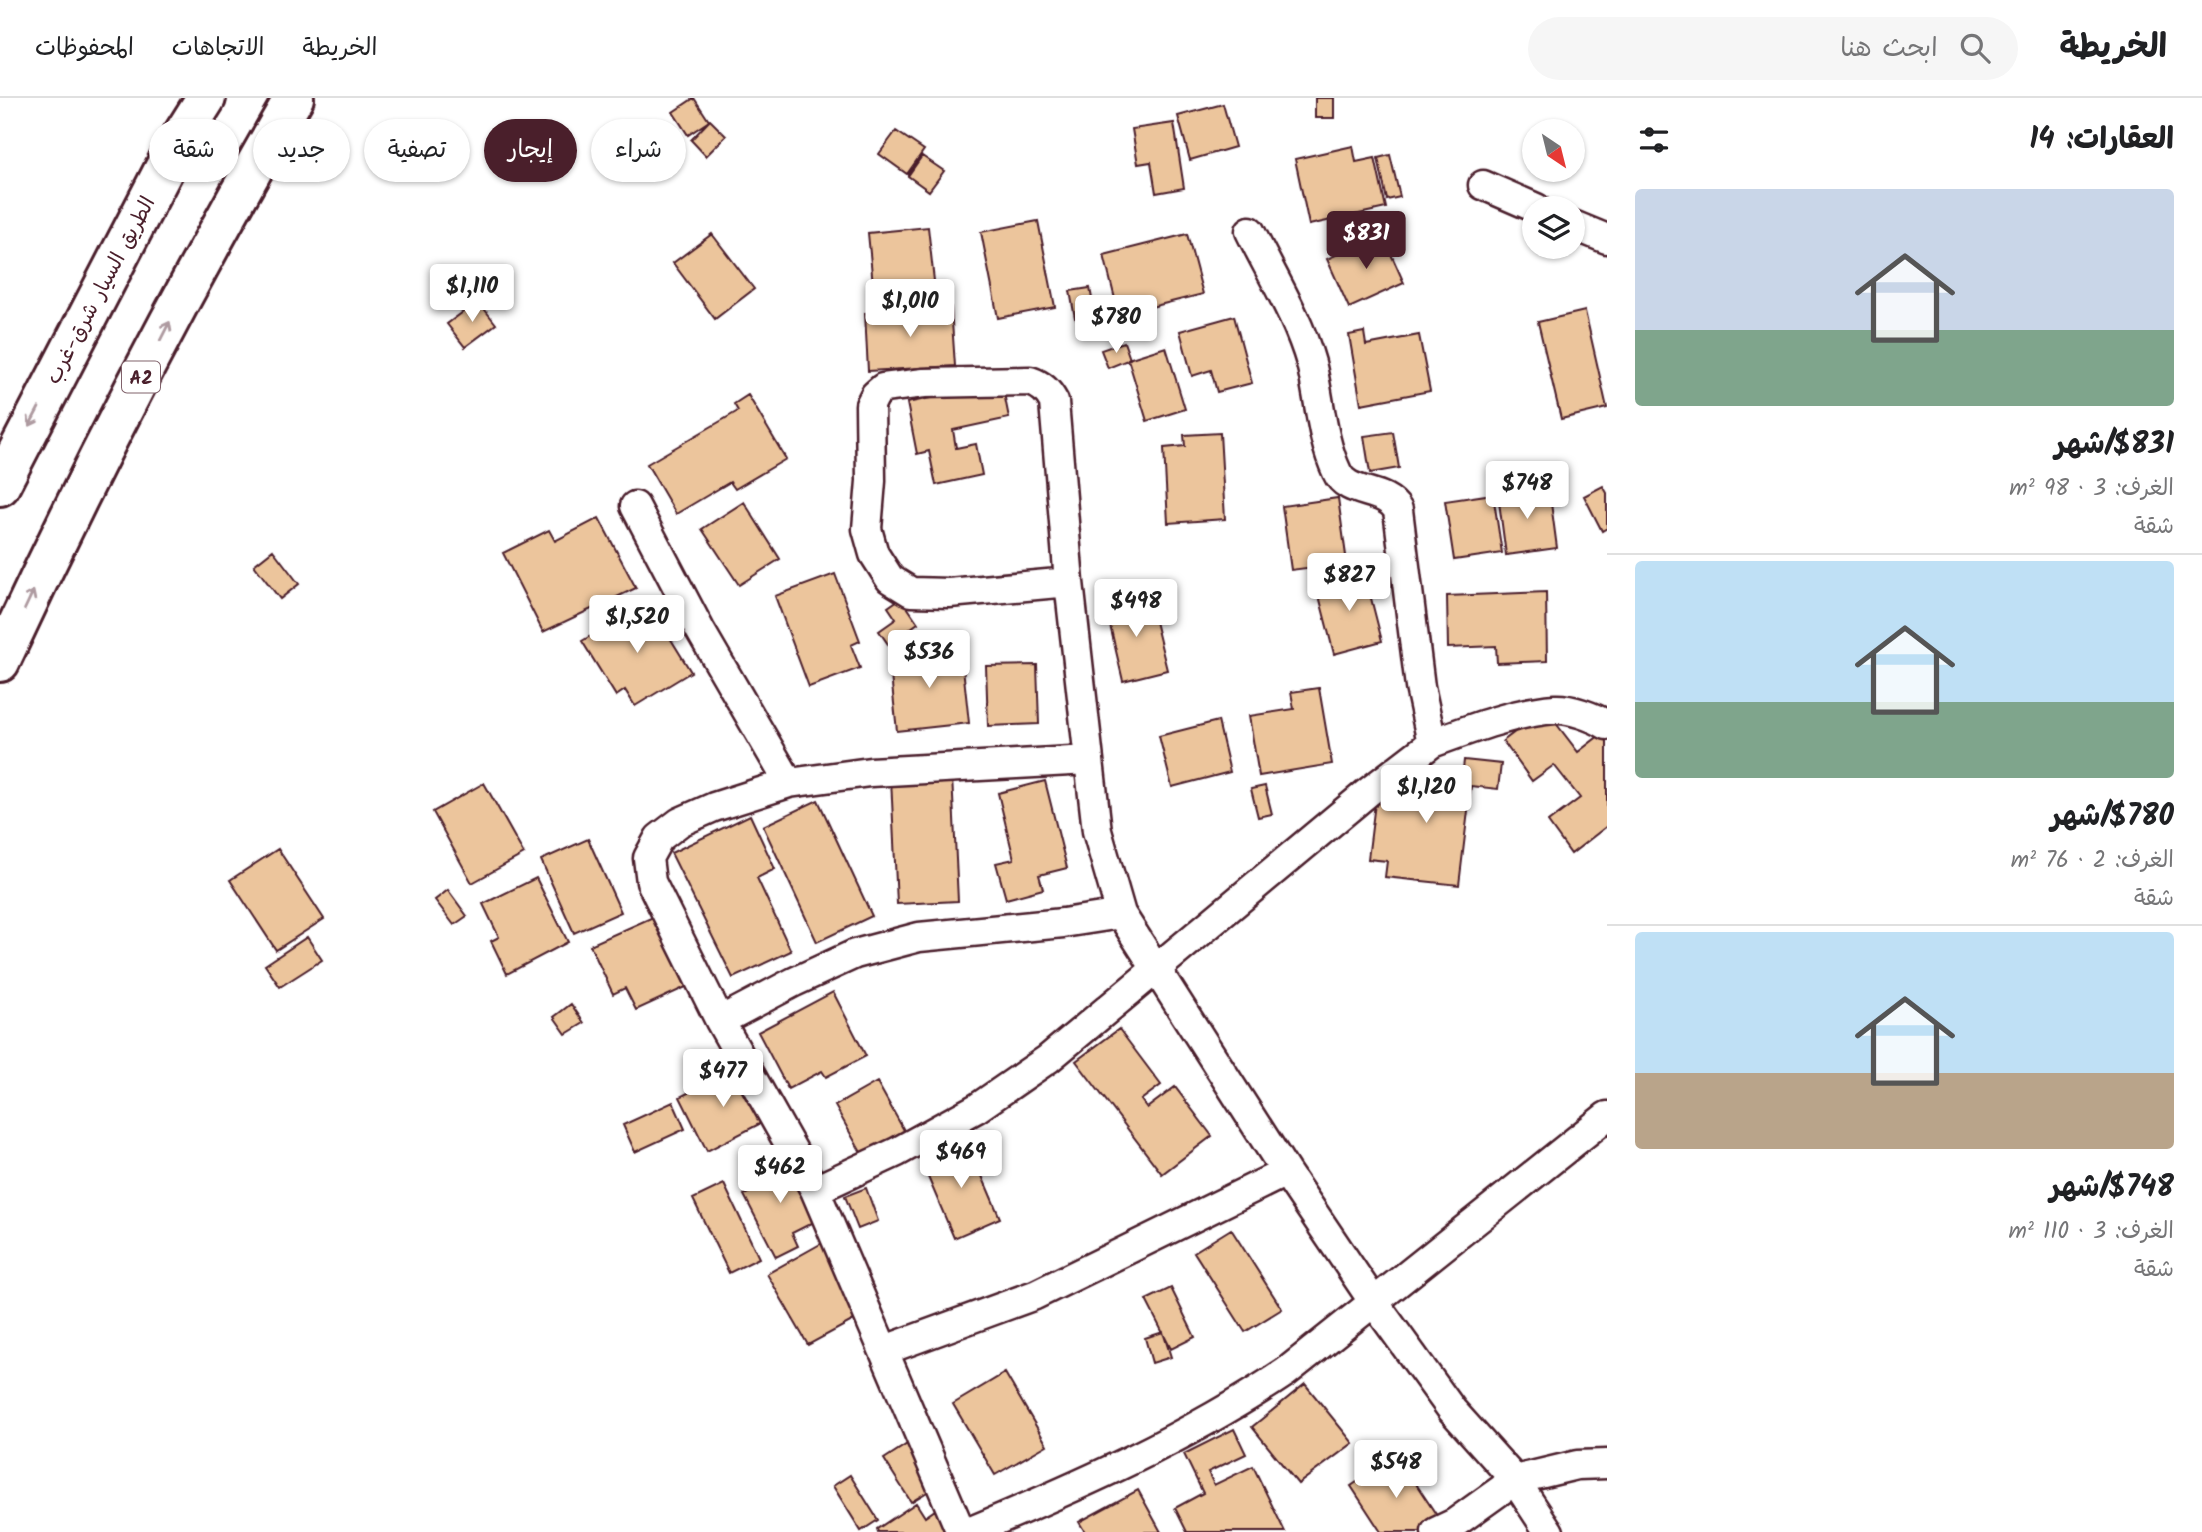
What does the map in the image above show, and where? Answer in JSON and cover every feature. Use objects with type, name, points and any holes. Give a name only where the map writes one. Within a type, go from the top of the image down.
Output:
[{"type":"highway","name":"الطريق السيار شرق-غرب","points":[[0,485],[177,144],[206,98]]},
{"type":"highway","name":"A2","points":[[0,662],[62,528],[225,216],[293,98]]},
{"type":"street","points":[[1483,185],[1522,202]]},
{"type":"street","points":[[1585,230],[1607,239]]},
{"type":"street","points":[[1250,232],[1290,310],[1310,362],[1325,437],[1337,473],[1348,484],[1388,498],[1398,510],[1420,687],[1432,743]]},
{"type":"street","points":[[1069,582],[949,593],[911,592],[890,579],[874,554],[867,529],[871,481],[870,405],[875,395],[883,388],[923,383],[1030,381],[1041,385],[1054,402],[1069,582],[1097,831],[1121,914],[1286,1172],[1373,1301],[1452,1410],[1515,1480],[1549,1532]]},
{"type":"street","points":[[635,506],[699,630],[789,783]]},
{"type":"street","points":[[815,1190],[897,1152],[977,1108],[1048,1059],[1154,969],[1432,743],[1487,723],[1557,709],[1597,719],[1607,725]]},
{"type":"street","points":[[961,1532],[815,1190],[720,1021],[651,882],[648,858],[659,838],[680,822],[714,807],[789,783],[870,772],[1089,760]]},
{"type":"street","points":[[720,1021],[855,954],[919,937],[1063,923],[1121,914]]},
{"type":"street","points":[[969,1532],[1071,1489],[1234,1407],[1286,1372],[1607,1115]]},
{"type":"street","points":[[885,1350],[1035,1295],[1286,1172]]},
{"type":"street","points":[[1436,1532],[1455,1523],[1515,1480],[1577,1465],[1607,1464]]},
{"type":"building","points":[[694,98],[709,121],[688,135],[686,119],[678,119],[673,112]]},
{"type":"building","points":[[1315,98],[1334,98],[1334,118],[1315,118]]},
{"type":"building","points":[[1223,104],[1235,147],[1190,160],[1178,116]]},
{"type":"building","points":[[710,120],[726,136],[706,156],[691,140]]},
{"type":"building","points":[[1174,123],[1184,188],[1156,193],[1151,162],[1138,164],[1132,129]]},
{"type":"building","points":[[896,131],[924,150],[907,174],[879,154]]},
{"type":"building","points":[[1353,146],[1356,162],[1375,158],[1386,208],[1309,225],[1295,159]]},
{"type":"building","points":[[1390,155],[1400,197],[1387,200],[1378,158]]},
{"type":"building","points":[[922,156],[944,171],[929,191],[908,176]]},
{"type":"building","points":[[1038,221],[1055,307],[998,318],[981,232]]},
{"type":"building","points":[[928,227],[936,299],[875,305],[868,233]]},
{"type":"building","points":[[712,234],[754,289],[715,319],[673,263]]},
{"type":"building","points":[[1187,234],[1203,294],[1119,315],[1104,255]]},
{"type":"building","points":[[1382,234],[1404,283],[1349,308],[1327,259]]},
{"type":"building","points":[[1090,288],[1095,315],[1075,318],[1070,291]]},
{"type":"building","points":[[478,301],[496,324],[465,347],[447,324]]},
{"type":"building","points":[[951,307],[955,366],[868,371],[865,313]]},
{"type":"building","points":[[1585,311],[1607,408],[1561,419],[1538,322]]},
{"type":"building","points":[[1234,316],[1252,383],[1217,392],[1211,370],[1192,376],[1180,331]]},
{"type":"building","points":[[1364,332],[1366,345],[1419,335],[1430,391],[1361,404],[1349,335]]},
{"type":"building","points":[[1124,342],[1130,359],[1108,368],[1101,350]]},
{"type":"building","points":[[1166,347],[1185,409],[1147,421],[1128,359]]},
{"type":"building","points":[[1002,383],[1009,418],[953,430],[956,448],[976,444],[982,475],[936,485],[929,451],[917,454],[907,403]]},
{"type":"building","points":[[748,395],[786,459],[735,489],[730,482],[676,514],[647,464],[738,411],[734,404]]},
{"type":"building","points":[[1393,432],[1399,468],[1370,473],[1364,436]]},
{"type":"building","points":[[1220,433],[1225,519],[1168,523],[1164,448],[1185,446],[1184,435]]},
{"type":"building","points":[[1603,486],[1607,493],[1607,528],[1602,531],[1584,496]]},
{"type":"building","points":[[1549,488],[1557,548],[1506,555],[1498,494]]},
{"type":"building","points":[[1493,494],[1502,553],[1454,560],[1445,501]]},
{"type":"building","points":[[1338,498],[1347,563],[1291,570],[1282,506]]},
{"type":"building","points":[[744,502],[780,559],[739,585],[702,529]]},
{"type":"building","points":[[599,518],[636,588],[543,632],[503,553],[549,530],[555,541]]},
{"type":"building","points":[[273,550],[299,584],[280,599],[254,565]]},
{"type":"building","points":[[1364,571],[1382,641],[1334,654],[1316,584]]},
{"type":"building","points":[[835,574],[860,641],[851,645],[860,668],[809,687],[775,596]]},
{"type":"building","points":[[1546,592],[1547,661],[1497,663],[1496,646],[1448,648],[1447,596]]},
{"type":"building","points":[[1149,597],[1167,670],[1123,681],[1106,608]]},
{"type":"building","points":[[901,598],[918,623],[888,644],[879,631],[896,619],[888,607]]},
{"type":"building","points":[[648,602],[691,672],[635,706],[625,690],[616,696],[582,641]]},
{"type":"building","points":[[961,649],[969,723],[897,731],[889,657]]},
{"type":"building","points":[[1037,665],[1039,724],[988,726],[986,666]]},
{"type":"building","points":[[1319,688],[1332,764],[1259,776],[1249,716],[1294,709],[1291,692]]},
{"type":"building","points":[[1545,709],[1578,752],[1604,732],[1607,736],[1607,826],[1571,854],[1548,822],[1580,798],[1554,765],[1532,781],[1503,741]]},
{"type":"building","points":[[1218,721],[1230,772],[1172,787],[1159,736]]},
{"type":"building","points":[[1464,760],[1501,764],[1498,789],[1471,786],[1459,885],[1385,877],[1387,861],[1368,859],[1378,779],[1461,788]]},
{"type":"building","points":[[952,776],[958,901],[897,904],[891,779]]},
{"type":"building","points":[[1045,781],[1067,868],[1039,875],[1043,889],[1006,899],[996,863],[1014,859],[998,793]]},
{"type":"building","points":[[484,783],[524,854],[472,883],[433,812]]},
{"type":"building","points":[[1265,786],[1272,814],[1258,817],[1251,789]]},
{"type":"building","points":[[818,800],[872,916],[817,942],[763,826]]},
{"type":"building","points":[[750,815],[775,869],[757,878],[791,951],[733,978],[671,853]]},
{"type":"building","points":[[588,839],[621,912],[574,933],[541,860]]},
{"type":"building","points":[[278,849],[324,919],[276,950],[230,880]]},
{"type":"building","points":[[536,878],[568,942],[507,974],[491,941],[499,937],[483,904]]},
{"type":"building","points":[[448,890],[467,916],[454,925],[435,900]]},
{"type":"building","points":[[653,917],[686,987],[636,1010],[625,988],[613,994],[590,945]]},
{"type":"building","points":[[307,937],[322,960],[280,987],[265,965]]},
{"type":"building","points":[[833,992],[866,1056],[826,1077],[822,1071],[788,1089],[758,1032]]},
{"type":"building","points":[[571,1004],[584,1023],[566,1034],[554,1017]]},
{"type":"building","points":[[1119,1029],[1161,1085],[1141,1100],[1147,1108],[1175,1087],[1212,1136],[1162,1174],[1076,1061]]},
{"type":"building","points":[[739,1067],[767,1120],[707,1151],[680,1097]]},
{"type":"building","points":[[877,1082],[905,1132],[863,1156],[835,1106]]},
{"type":"building","points":[[673,1102],[685,1129],[635,1152],[623,1125]]},
{"type":"building","points":[[968,1143],[1000,1218],[954,1238],[922,1163]]},
{"type":"building","points":[[782,1152],[818,1220],[792,1233],[798,1246],[776,1257],[744,1195],[768,1183],[758,1165]]},
{"type":"building","points":[[724,1184],[759,1258],[729,1273],[693,1199]]},
{"type":"building","points":[[866,1188],[878,1221],[858,1229],[845,1196]]},
{"type":"building","points":[[1231,1229],[1282,1309],[1245,1332],[1194,1252]]},
{"type":"building","points":[[824,1242],[865,1314],[808,1345],[767,1274]]},
{"type":"building","points":[[1171,1288],[1195,1337],[1171,1349],[1146,1300]]},
{"type":"building","points":[[1163,1332],[1171,1357],[1152,1363],[1145,1338]]},
{"type":"building","points":[[1005,1373],[1047,1445],[995,1475],[953,1404]]},
{"type":"building","points":[[1305,1384],[1353,1443],[1298,1484],[1252,1427]]},
{"type":"building","points":[[1234,1429],[1246,1454],[1208,1472],[1214,1485],[1253,1466],[1285,1532],[1187,1532],[1175,1508],[1203,1493],[1184,1454]]},
{"type":"building","points":[[915,1439],[942,1483],[911,1502],[884,1459]]},
{"type":"building","points":[[1397,1455],[1443,1525],[1431,1532],[1381,1532],[1351,1486]]},
{"type":"building","points":[[850,1475],[878,1520],[861,1531],[833,1486]]},
{"type":"building","points":[[1138,1490],[1161,1532],[1085,1532],[1079,1522]]},
{"type":"building","points":[[916,1503],[925,1517],[935,1510],[950,1532],[878,1532],[877,1529]]}]
